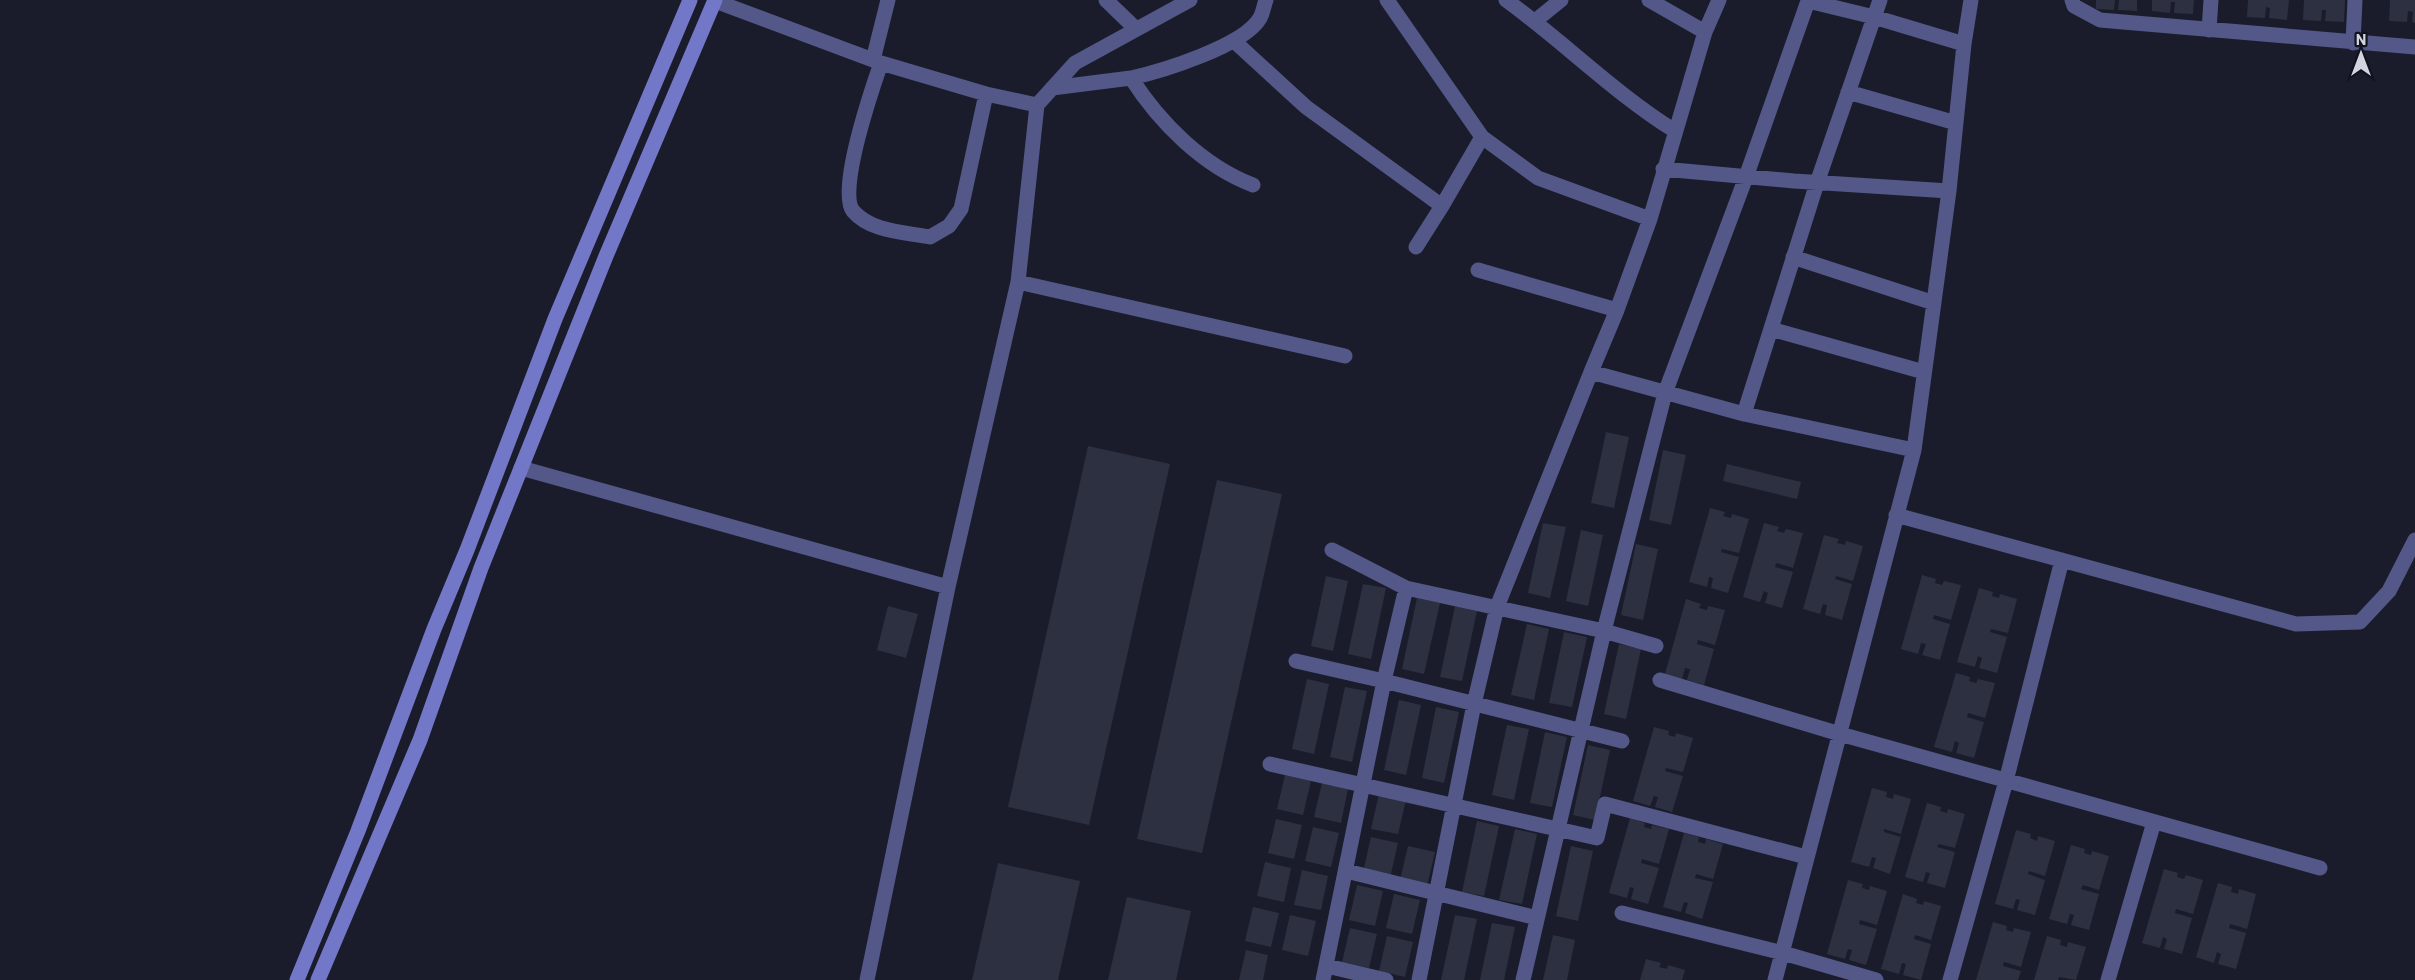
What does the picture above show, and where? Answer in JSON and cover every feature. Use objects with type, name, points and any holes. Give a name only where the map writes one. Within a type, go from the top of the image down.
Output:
[{"type":"street","points":[[297,980],[358,831],[434,628],[467,550],[555,319],[690,0]]},
{"type":"street","points":[[888,0],[870,96],[849,177],[847,194],[852,210],[874,226],[930,237],[949,226],[961,209],[986,94]]},
{"type":"street","points":[[1106,0],[1136,29]]},
{"type":"street","points":[[867,980],[948,587],[1018,282],[1037,105],[1075,63],[1190,0]]},
{"type":"street","points":[[1052,88],[1160,72],[1234,41],[1260,19],[1266,0]]},
{"type":"street","points":[[1387,0],[1482,137],[1538,178],[1650,219]]},
{"type":"street","points":[[1506,0],[1535,21],[1620,92],[1675,132]]},
{"type":"street","points":[[1535,21],[1561,0]]},
{"type":"street","points":[[1649,0],[1705,32]]},
{"type":"street","points":[[1419,980],[1474,704],[1497,608],[1617,310],[1650,219],[1705,32],[1719,0]]},
{"type":"street","points":[[1744,414],[1817,183],[1880,0]]},
{"type":"street","points":[[1775,980],[1914,450],[1949,191],[1964,44],[1971,0]]},
{"type":"street","points":[[2072,0],[2074,6],[2100,20],[2415,47]]},
{"type":"street","points":[[2209,30],[2211,0]]},
{"type":"street","points":[[2353,43],[2355,0]]},
{"type":"street","points":[[318,980],[420,740],[481,568],[606,256],[715,1],[877,62],[986,94],[1037,105]]},
{"type":"street","points":[[1523,980],[1604,630],[1665,393],[1746,177],[1807,1],[1874,17],[1964,44]]},
{"type":"street","points":[[1234,41],[1306,107],[1442,207]]},
{"type":"street","points":[[1131,78],[1144,99],[1181,139],[1229,176],[1253,185]]},
{"type":"street","points":[[1848,92],[1956,123]]},
{"type":"street","points":[[1416,247],[1482,137]]},
{"type":"street","points":[[1663,169],[1817,183],[1949,191]]},
{"type":"street","points":[[1793,258],[1934,303]]},
{"type":"street","points":[[1478,270],[1617,310]]},
{"type":"street","points":[[1018,282],[1345,356]]},
{"type":"street","points":[[1771,328],[1924,372]]},
{"type":"street","points":[[1591,372],[1744,414],[1914,450]]},
{"type":"street","points":[[521,468],[948,587]]},
{"type":"street","points":[[1896,515],[2296,624],[2360,622],[2390,591],[2415,540]]},
{"type":"street","points":[[1332,550],[1406,588],[1604,630],[1656,646]]},
{"type":"street","points":[[1950,980],[2006,780],[2062,560]]},
{"type":"street","points":[[1386,980],[1325,973],[1384,681],[1406,588]]},
{"type":"street","points":[[1296,662],[1384,681],[1622,741]]},
{"type":"street","points":[[1660,680],[1840,734],[2320,868]]},
{"type":"street","points":[[1270,764],[1597,838],[1605,804],[1806,858]]},
{"type":"street","points":[[2108,980],[2154,822]]},
{"type":"street","points":[[1346,871],[1536,918]]},
{"type":"street","points":[[1622,913],[1783,953],[1876,980]]},
{"type":"building","points":[[2096,0],[2115,0],[2114,10],[2096,9]]},
{"type":"building","points":[[2119,0],[2137,0],[2137,11],[2118,10]]},
{"type":"building","points":[[2152,0],[2194,0],[2193,14],[2174,13],[2175,2],[2171,2],[2170,13],[2152,11]]},
{"type":"building","points":[[2248,0],[2289,0],[2287,20],[2269,18],[2270,8],[2266,7],[2265,18],[2247,17]]},
{"type":"building","points":[[2304,0],[2345,0],[2344,22],[2325,21],[2326,10],[2322,10],[2321,21],[2303,20]]},
{"type":"building","points":[[2390,0],[2415,0],[2415,23],[2412,22],[2413,12],[2408,11],[2407,22],[2389,21]]},
{"type":"building","points":[[1606,432],[1629,437],[1614,508],[1591,503]]},
{"type":"building","points":[[1088,446],[1170,464],[1089,825],[1008,807]]},
{"type":"building","points":[[1663,450],[1686,455],[1671,525],[1649,520]]},
{"type":"building","points":[[1727,464],[1801,482],[1797,499],[1723,481]]},
{"type":"building","points":[[1217,480],[1282,494],[1202,853],[1137,839]]},
{"type":"building","points":[[1710,508],[1725,512],[1723,516],[1731,518],[1732,514],[1749,519],[1739,553],[1722,549],[1721,552],[1739,557],[1728,593],[1711,588],[1713,578],[1709,577],[1707,587],[1689,582]]},
{"type":"building","points":[[1543,523],[1566,527],[1550,598],[1528,593]]},
{"type":"building","points":[[1764,523],[1779,527],[1777,531],[1784,533],[1786,529],[1803,533],[1793,568],[1776,563],[1775,567],[1793,572],[1782,608],[1765,603],[1768,593],[1764,591],[1760,602],[1743,597]]},
{"type":"building","points":[[1581,530],[1603,535],[1588,606],[1566,601]]},
{"type":"building","points":[[1824,535],[1839,539],[1837,543],[1845,545],[1846,541],[1863,546],[1853,581],[1836,576],[1835,579],[1852,584],[1842,620],[1825,615],[1827,605],[1823,604],[1820,614],[1803,609]]},
{"type":"building","points":[[1636,544],[1658,549],[1643,620],[1621,615]]},
{"type":"building","points":[[1922,575],[1936,579],[1935,583],[1942,585],[1944,581],[1961,585],[1951,620],[1934,615],[1933,619],[1950,624],[1940,660],[1922,655],[1926,644],[1921,643],[1918,654],[1901,649]]},
{"type":"building","points":[[1326,576],[1348,581],[1333,651],[1311,646]]},
{"type":"building","points":[[1363,584],[1386,588],[1371,659],[1348,654]]},
{"type":"building","points":[[1979,588],[1993,592],[1992,596],[1999,598],[2000,594],[2017,599],[2008,633],[1991,629],[1990,632],[2007,637],[1997,673],[1979,668],[1982,658],[1978,656],[1975,667],[1957,662]]},
{"type":"building","points":[[1417,598],[1440,603],[1424,674],[1402,669]]},
{"type":"building","points":[[1686,599],[1701,604],[1699,608],[1707,610],[1708,606],[1725,610],[1715,645],[1698,640],[1697,644],[1714,649],[1704,685],[1687,680],[1690,669],[1685,668],[1682,679],[1665,674]]},
{"type":"building","points":[[888,606],[918,614],[906,658],[877,650]]},
{"type":"building","points":[[1455,606],[1477,611],[1462,681],[1440,677]]},
{"type":"building","points":[[1527,624],[1549,629],[1534,700],[1511,695]]},
{"type":"building","points":[[1564,632],[1587,637],[1572,707],[1549,703]]},
{"type":"building","points":[[1619,644],[1641,649],[1626,719],[1604,714]]},
{"type":"building","points":[[1956,673],[1970,677],[1969,681],[1976,683],[1978,679],[1995,683],[1985,718],[1968,713],[1967,717],[1984,722],[1974,758],[1956,753],[1959,743],[1955,741],[1952,752],[1934,747]]},
{"type":"building","points":[[1307,679],[1329,684],[1314,754],[1292,749]]},
{"type":"building","points":[[1345,687],[1367,691],[1352,762],[1330,757]]},
{"type":"building","points":[[1399,700],[1421,705],[1406,775],[1384,770]]},
{"type":"building","points":[[1436,707],[1459,712],[1444,783],[1422,778]]},
{"type":"building","points":[[1507,725],[1529,729],[1514,800],[1492,795]]},
{"type":"building","points":[[1654,727],[1669,731],[1668,735],[1675,737],[1676,733],[1693,738],[1683,772],[1666,768],[1665,771],[1683,776],[1672,812],[1655,807],[1658,797],[1654,796],[1650,806],[1633,801]]},
{"type":"building","points":[[1545,732],[1567,737],[1552,807],[1530,803]]},
{"type":"building","points":[[1588,745],[1610,750],[1595,820],[1573,815]]},
{"type":"building","points":[[1285,775],[1311,781],[1303,815],[1277,809]]},
{"type":"building","points":[[1322,783],[1348,789],[1341,823],[1314,817]]},
{"type":"building","points":[[1872,788],[1887,792],[1886,797],[1893,799],[1894,794],[1911,799],[1901,834],[1884,829],[1884,832],[1901,837],[1890,874],[1873,868],[1876,858],[1872,857],[1869,867],[1851,862]]},
{"type":"building","points":[[1379,794],[1406,800],[1398,834],[1371,829]]},
{"type":"building","points":[[1927,803],[1941,807],[1940,811],[1947,813],[1948,809],[1965,814],[1955,848],[1939,844],[1937,847],[1955,852],[1945,888],[1927,883],[1930,873],[1926,872],[1923,882],[1905,877]]},
{"type":"building","points":[[1630,818],[1645,823],[1644,827],[1651,829],[1652,825],[1669,829],[1659,864],[1642,859],[1641,863],[1659,868],[1648,904],[1631,899],[1634,888],[1630,887],[1627,898],[1609,893]]},
{"type":"building","points":[[1276,819],[1302,825],[1294,859],[1268,853]]},
{"type":"building","points":[[1477,821],[1499,826],[1484,896],[1462,892]]},
{"type":"building","points":[[1313,827],[1339,833],[1331,867],[1305,861]]},
{"type":"building","points":[[1515,829],[1537,834],[1522,904],[1499,900]]},
{"type":"building","points":[[2016,830],[2031,834],[2030,838],[2037,841],[2038,836],[2055,841],[2045,876],[2029,871],[2028,874],[2045,880],[2035,915],[2017,910],[2020,900],[2016,899],[2013,909],[1995,904]]},
{"type":"building","points":[[1684,833],[1699,837],[1698,842],[1705,844],[1706,839],[1723,844],[1713,879],[1696,874],[1695,878],[1713,882],[1702,919],[1685,913],[1688,903],[1684,902],[1681,912],[1663,907]]},
{"type":"building","points":[[1371,837],[1398,843],[1390,878],[1363,872]]},
{"type":"building","points":[[2071,845],[2085,849],[2084,853],[2091,855],[2092,851],[2109,856],[2099,890],[2083,885],[2081,889],[2099,894],[2089,930],[2071,925],[2074,915],[2070,914],[2067,924],[2049,919]]},
{"type":"building","points":[[1408,846],[1435,852],[1427,886],[1400,880]]},
{"type":"building","points":[[1571,846],[1593,851],[1578,921],[1556,916]]},
{"type":"building","points":[[1265,862],[1291,868],[1284,902],[1257,896]]},
{"type":"building","points":[[998,863],[1080,881],[1058,980],[972,980]]},
{"type":"building","points":[[2164,869],[2178,873],[2177,877],[2184,879],[2186,875],[2203,880],[2193,914],[2176,909],[2175,913],[2192,918],[2182,954],[2164,949],[2167,939],[2163,937],[2160,948],[2142,943]]},
{"type":"building","points":[[1302,870],[1328,876],[1321,910],[1294,905]]},
{"type":"building","points":[[1848,880],[1863,884],[1862,888],[1869,890],[1870,886],[1887,891],[1877,925],[1860,920],[1859,924],[1877,929],[1866,965],[1849,960],[1852,950],[1848,949],[1845,959],[1827,954]]},
{"type":"building","points":[[2218,883],[2232,887],[2231,892],[2238,894],[2239,889],[2256,894],[2247,929],[2230,924],[2229,928],[2246,933],[2236,969],[2218,964],[2221,954],[2217,952],[2214,963],[2196,957]]},
{"type":"building","points":[[1357,885],[1383,891],[1375,926],[1349,920]]},
{"type":"building","points":[[1394,894],[1420,900],[1412,934],[1386,928]]},
{"type":"building","points":[[1903,894],[1917,899],[1916,903],[1923,905],[1924,901],[1941,906],[1931,940],[1915,935],[1914,939],[1931,944],[1921,980],[1903,975],[1906,964],[1902,963],[1899,974],[1881,969]]},
{"type":"building","points":[[1127,897],[1191,911],[1176,980],[1108,980]]},
{"type":"building","points":[[1253,907],[1279,913],[1271,947],[1245,941]]},
{"type":"building","points":[[1290,915],[1316,921],[1308,956],[1282,950]]},
{"type":"building","points":[[1455,915],[1477,919],[1464,980],[1441,980]]},
{"type":"building","points":[[1993,922],[2007,926],[2006,930],[2013,932],[2014,928],[2031,932],[2021,967],[2004,962],[2003,966],[2021,971],[2018,980],[1976,980]]},
{"type":"building","points":[[1492,923],[1515,927],[1504,980],[1480,980]]},
{"type":"building","points":[[1350,928],[1377,934],[1369,968],[1342,962]]},
{"type":"building","points":[[1553,935],[1575,940],[1567,980],[1543,980]]},
{"type":"building","points":[[1387,936],[1413,942],[1405,977],[1379,971]]},
{"type":"building","points":[[2047,936],[2061,940],[2060,945],[2067,947],[2068,942],[2086,947],[2076,980],[2059,977],[2058,980],[2034,980]]},
{"type":"building","points":[[1246,950],[1268,955],[1263,980],[1239,980]]},
{"type":"building","points":[[1646,959],[1661,963],[1659,967],[1667,969],[1668,965],[1685,970],[1682,980],[1640,980]]}]
